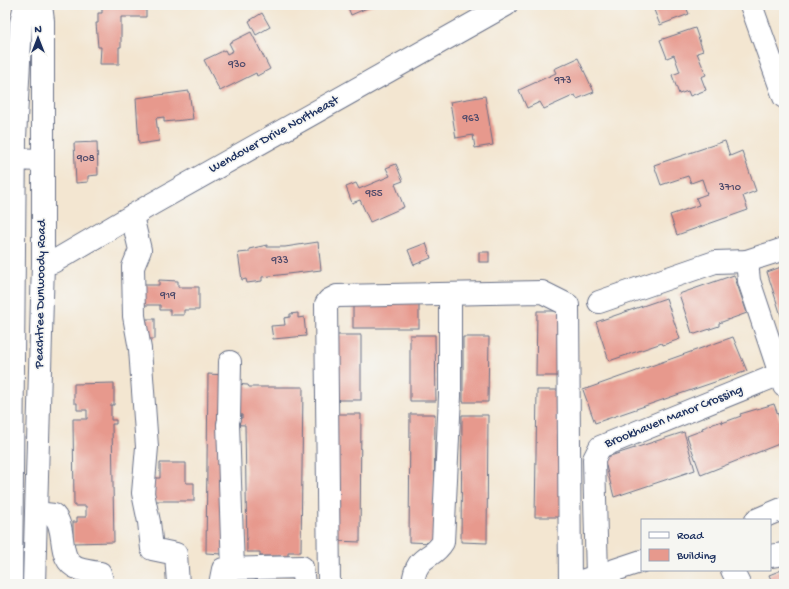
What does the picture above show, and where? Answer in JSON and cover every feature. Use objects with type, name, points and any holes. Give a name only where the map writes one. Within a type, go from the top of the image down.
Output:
[{"type":"main road","name":"Peachtree Dunwoody Road","points":[[11,584],[9,394],[10,159],[21,23],[25,5]]},
{"type":"main road","name":"Peachtree Dunwoody Road","points":[[34,584],[43,263],[43,21],[41,5]]},
{"type":"main road","name":"Wendover Drive Northeast","points":[[43,263],[53,262],[506,5]]},
{"type":"main road","points":[[750,5],[782,87]]},
{"type":"main road","points":[[10,159],[43,160]]},
{"type":"main road","points":[[132,216],[140,250],[133,267],[134,316],[140,349],[147,446],[143,493],[149,522],[152,549],[176,554],[178,584]]},
{"type":"main road","points":[[599,302],[715,262],[746,261],[784,249]]},
{"type":"main road","points":[[746,261],[749,281],[782,380]]},
{"type":"main road","points":[[329,584],[326,304],[329,300],[337,296],[542,292],[568,305],[570,584]]},
{"type":"main road","points":[[413,584],[414,574],[420,562],[430,553],[438,549],[442,542],[450,396],[450,294]]},
{"type":"main road","points":[[230,362],[226,576],[302,567],[304,584]]},
{"type":"main road","name":"Brookhaven Manor Crossing","points":[[598,580],[594,459],[600,447],[782,380]]},
{"type":"main road","points":[[9,394],[40,396]]},
{"type":"main road","points":[[758,519],[784,508]]},
{"type":"main road","points":[[36,513],[54,515],[59,520],[64,557],[77,568],[100,573],[103,584]]},
{"type":"main road","points":[[771,556],[784,554]]},
{"type":"main road","points":[[573,584],[598,580],[641,561]]},
{"type":"main road","points":[[732,571],[738,584]]},
{"type":"building","points":[[102,5],[146,5],[146,17],[121,17],[121,47],[119,47],[119,64],[100,64],[101,47],[98,47],[96,23],[98,23],[98,13],[102,13]]},
{"type":"building","points":[[347,5],[374,5],[351,15]]},
{"type":"building","points":[[652,5],[685,5],[689,14],[660,25]]},
{"type":"building","points":[[262,13],[270,27],[256,35],[249,21]]},
{"type":"building","points":[[695,28],[703,51],[697,53],[706,75],[701,77],[706,90],[690,96],[688,91],[679,94],[672,75],[680,72],[674,55],[667,58],[660,40]]},
{"type":"building","points":[[251,32],[270,69],[257,76],[256,73],[220,91],[204,60],[225,50],[227,54],[233,51],[229,43]]},
{"type":"building","points":[[578,58],[594,92],[577,99],[575,95],[544,109],[540,102],[527,108],[519,90],[556,73],[554,69]]},
{"type":"building","points":[[189,91],[193,119],[164,122],[164,117],[156,118],[159,141],[139,144],[136,98]]},
{"type":"building","points":[[485,96],[493,145],[475,148],[473,135],[456,138],[450,102]]},
{"type":"building","points":[[725,141],[730,156],[742,151],[756,191],[743,196],[748,210],[677,235],[670,215],[699,205],[696,198],[707,194],[702,179],[691,183],[688,176],[661,185],[654,165]]},
{"type":"building","points":[[97,142],[98,175],[88,176],[88,182],[76,183],[74,143]]},
{"type":"building","points":[[396,164],[403,181],[395,184],[404,207],[370,222],[360,200],[352,203],[346,187],[356,183],[359,189],[390,176],[386,168]]},
{"type":"building","points":[[318,242],[321,270],[262,277],[262,281],[247,283],[246,279],[242,280],[238,253],[249,252],[249,249],[267,245],[267,247],[285,247]]},
{"type":"building","points":[[426,243],[431,258],[414,265],[408,250]]},
{"type":"building","points":[[479,252],[489,252],[489,262],[479,262]]},
{"type":"building","points":[[784,266],[784,325],[767,272]]},
{"type":"building","points":[[734,275],[747,313],[719,323],[719,326],[695,334],[692,333],[679,294]]},
{"type":"building","points":[[159,280],[178,281],[178,287],[199,287],[199,310],[184,310],[184,315],[170,315],[170,310],[160,310],[160,305],[138,305],[138,285],[159,285]]},
{"type":"building","points":[[666,298],[680,339],[663,345],[662,343],[609,361],[596,322]]},
{"type":"building","points":[[353,303],[419,303],[419,328],[353,328]]},
{"type":"building","points":[[537,311],[563,311],[562,376],[536,376]]},
{"type":"building","points":[[298,313],[298,318],[304,317],[306,336],[273,339],[271,326],[285,325],[284,318],[290,317],[290,314]]},
{"type":"building","points":[[142,319],[155,319],[155,339],[142,339]]},
{"type":"building","points":[[336,335],[361,335],[361,400],[336,400]]},
{"type":"building","points":[[410,335],[435,335],[436,401],[410,401]]},
{"type":"building","points":[[463,337],[489,337],[488,402],[463,402]]},
{"type":"building","points":[[733,337],[747,371],[595,423],[583,390]]},
{"type":"building","points":[[208,374],[225,375],[225,418],[242,418],[242,415],[233,414],[233,384],[248,385],[249,387],[303,387],[301,552],[288,552],[288,556],[260,556],[260,552],[247,552],[245,425],[225,424],[224,549],[221,554],[206,553]]},
{"type":"building","points":[[114,383],[114,405],[111,405],[111,420],[116,420],[116,424],[112,424],[114,542],[73,543],[73,522],[77,522],[77,517],[86,517],[86,506],[74,506],[73,419],[87,419],[87,410],[77,410],[77,403],[74,403],[74,384]]},
{"type":"building","points":[[537,390],[562,390],[561,517],[535,517]]},
{"type":"building","points":[[774,404],[784,431],[784,442],[701,475],[687,436],[703,430],[702,428],[741,416],[740,414]]},
{"type":"building","points":[[335,414],[361,414],[360,542],[335,541]]},
{"type":"building","points":[[410,414],[435,414],[434,543],[409,542]]},
{"type":"building","points":[[462,415],[488,415],[487,543],[461,542]]},
{"type":"building","points":[[684,432],[695,470],[614,497],[604,458]]},
{"type":"building","points":[[160,463],[186,463],[186,483],[194,483],[194,501],[147,501],[147,478],[160,478]]},
{"type":"building","points":[[784,569],[784,584],[773,584],[769,575]]}]
